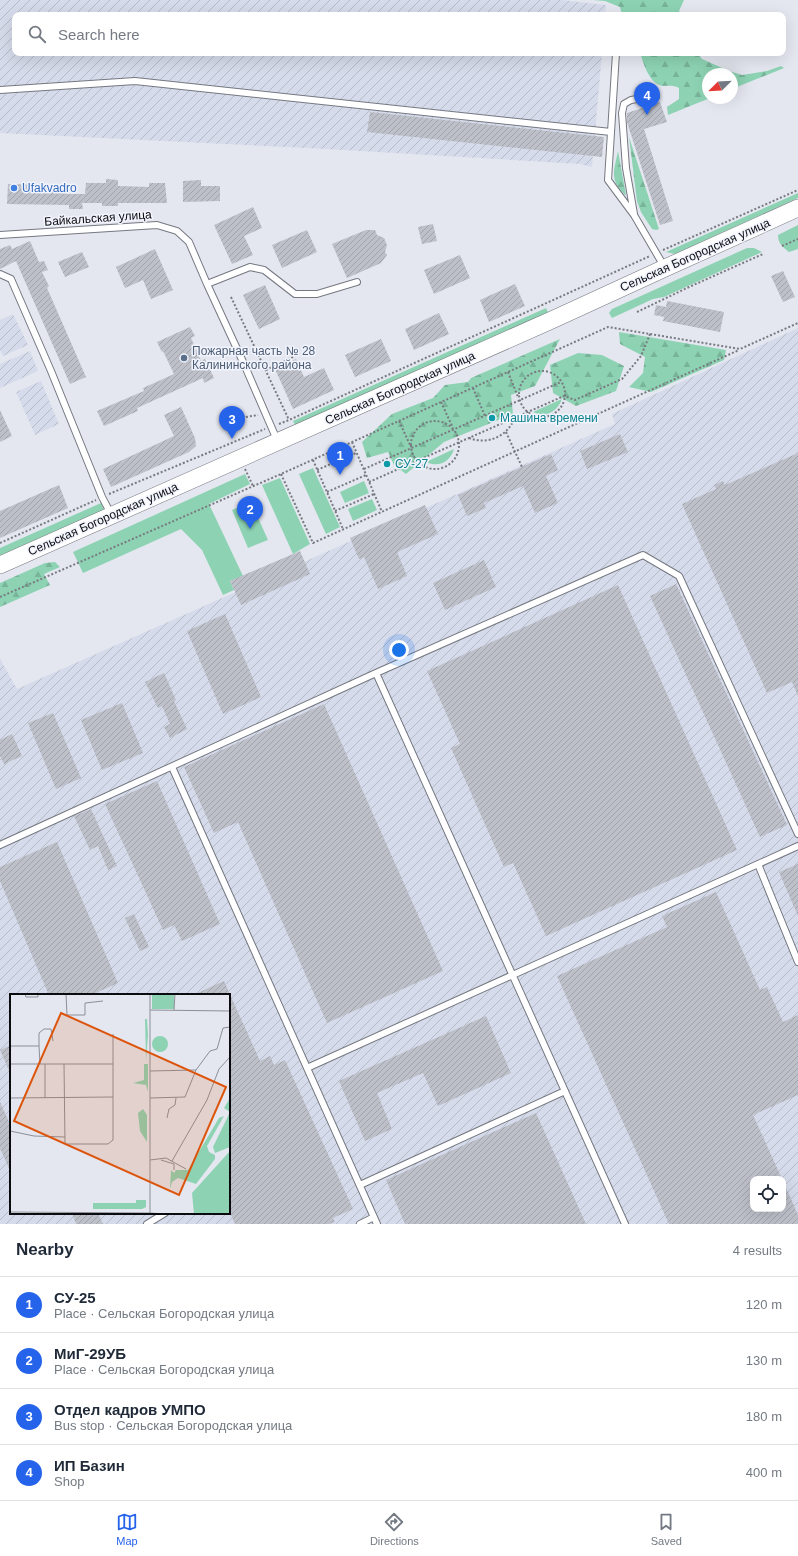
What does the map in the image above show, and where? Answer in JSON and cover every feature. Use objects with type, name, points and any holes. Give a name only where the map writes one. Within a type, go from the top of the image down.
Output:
[{"type":"main road","name":"Сельская Богородская улица","points":[[0,565],[554,319],[661,260],[798,208]]},
{"type":"lane","points":[[616,56],[608,180],[634,215],[661,260]]},
{"type":"lane","points":[[0,90],[135,81],[611,132]]},
{"type":"lane","points":[[634,215],[626,168],[622,113],[624,104],[631,100],[656,96]]},
{"type":"lane","name":"Байкальская улица","points":[[0,235],[157,225],[177,231],[189,242],[278,442]]},
{"type":"lane","points":[[207,284],[250,267],[264,270],[295,294],[317,294],[357,282]]},
{"type":"lane","points":[[0,274],[11,279],[51,371],[102,497],[111,515]]},
{"type":"lane","points":[[0,845],[172,766],[643,555],[679,576],[798,834]]},
{"type":"lane","points":[[376,674],[625,1224]]},
{"type":"lane","points":[[172,766],[377,1224]]},
{"type":"lane","points":[[307,1068],[798,846]]},
{"type":"lane","points":[[758,864],[798,962]]},
{"type":"lane","points":[[360,1185],[565,1091]]},
{"type":"lane","points":[[148,1224],[163,1214]]},
{"type":"lane","points":[[360,1224],[374,1217]]},
{"type":"path","points":[[0,543],[102,497],[233,444],[271,426],[289,420],[661,260],[798,190]]},
{"type":"path","points":[[782,246],[798,239]]},
{"type":"path","points":[[637,312],[763,254]]},
{"type":"path","points":[[231,297],[289,420]]},
{"type":"path","points":[[281,474],[312,543],[798,323]]},
{"type":"path","points":[[0,597],[313,460],[608,327],[740,349]]},
{"type":"path","points":[[369,482],[564,396],[575,400],[622,379],[641,356],[650,334]]},
{"type":"path","points":[[266,370],[295,356]]},
{"type":"path","points":[[508,372],[520,401],[523,407],[534,416],[548,416],[554,414],[560,409],[564,396],[564,388],[561,382],[550,373],[543,371],[535,372],[529,375],[520,386],[520,401]]},
{"type":"path","points":[[364,469],[561,382]]},
{"type":"path","points":[[473,388],[485,416]]},
{"type":"path","points":[[399,421],[417,461],[423,466],[430,468],[437,469],[445,467],[456,457],[459,450],[459,442],[441,402]]},
{"type":"path","points":[[235,422],[255,414],[261,415]]},
{"type":"path","points":[[470,438],[476,441],[491,440],[506,432],[511,426],[514,418]]},
{"type":"path","points":[[412,448],[414,435],[423,425],[436,421],[442,422],[454,430]]},
{"type":"path","points":[[506,432],[522,467]]},
{"type":"path","points":[[352,442],[382,512]]},
{"type":"path","points":[[317,470],[357,453]]},
{"type":"path","points":[[313,460],[343,529]]},
{"type":"path","points":[[327,492],[366,475]]},
{"type":"path","points":[[335,511],[374,494]]},
{"type":"shaded area","points":[[0,0],[562,0],[606,5],[605,12],[12,12],[12,56],[602,56],[592,167],[580,164],[326,149],[0,133]]},
{"type":"shaded area","points":[[13,314],[28,345],[3,356],[0,350],[0,320]]},
{"type":"shaded area","points":[[798,328],[798,1224],[0,1224],[0,659],[17,689],[615,424],[612,414]]},
{"type":"shaded area","points":[[30,351],[38,371],[0,388],[0,364]]},
{"type":"shaded area","points":[[41,381],[59,424],[35,435],[16,392]]},
{"type":"green space","points":[[593,0],[684,0],[680,12],[621,12],[620,7],[605,1]]},
{"type":"green space","points":[[641,56],[700,56],[702,59],[722,68],[702,68],[702,101],[668,115],[667,107],[679,99],[679,88],[658,84],[654,82],[648,73]]},
{"type":"green space","points":[[781,66],[784,68],[738,87],[738,74],[742,75],[767,71]]},
{"type":"green space","points":[[629,137],[659,229],[656,230],[652,229],[641,212],[637,201]]},
{"type":"green space","points":[[618,151],[626,195],[617,185],[614,175]]},
{"type":"green space","points":[[798,193],[798,198],[675,254],[666,252]]},
{"type":"green space","points":[[798,225],[798,249],[789,252],[780,243],[778,235]]},
{"type":"green space","points":[[747,248],[754,248],[762,252],[664,297],[653,299],[612,318],[609,313],[612,309]]},
{"type":"green space","points":[[546,308],[549,314],[296,427],[293,421]]},
{"type":"green space","points":[[619,332],[726,350],[724,360],[651,392],[629,387],[643,373],[645,357],[620,344]]},
{"type":"green space","points":[[560,339],[535,386],[511,395],[513,414],[444,442],[406,474],[394,465],[388,452],[367,458],[362,442],[392,414],[433,398],[445,385],[468,382],[471,378]]},
{"type":"green space","points":[[578,353],[602,355],[624,366],[616,391],[576,406],[553,393],[550,365]]},
{"type":"green space","points":[[562,399],[560,404],[550,413],[538,414],[533,412]]},
{"type":"green space","points":[[454,449],[450,457],[443,463],[431,464],[426,462]]},
{"type":"green space","points":[[313,468],[340,527],[326,534],[299,474]]},
{"type":"green space","points":[[245,474],[250,484],[209,504],[243,576],[230,581],[234,590],[223,595],[202,550],[181,529],[83,573],[73,552]]},
{"type":"green space","points":[[280,478],[310,544],[293,554],[262,485]]},
{"type":"green space","points":[[364,481],[369,493],[345,503],[340,492]]},
{"type":"green space","points":[[372,499],[377,510],[353,521],[348,509]]},
{"type":"green space","points":[[251,502],[268,540],[248,548],[232,510]]},
{"type":"green space","points":[[101,503],[104,510],[0,556],[0,548]]},
{"type":"green space","points":[[55,562],[60,567],[44,574],[50,585],[0,607],[0,583],[45,563]]},
{"type":"building","points":[[660,102],[667,122],[644,129],[673,221],[660,225],[627,122],[627,113]]},
{"type":"building","points":[[370,112],[604,137],[602,157],[367,132]]},
{"type":"building","points":[[106,179],[118,180],[118,186],[149,187],[149,183],[165,183],[167,203],[118,203],[118,206],[102,206],[102,203],[82,203],[83,209],[69,209],[69,205],[7,204],[8,184],[45,185],[45,187],[67,188],[67,194],[85,194],[86,183],[106,183]]},
{"type":"building","points":[[201,180],[201,186],[220,186],[220,201],[183,202],[183,181]]},
{"type":"building","points":[[253,207],[262,228],[244,236],[253,255],[232,264],[214,225]]},
{"type":"building","points":[[433,224],[437,241],[422,244],[418,227]]},
{"type":"building","points":[[307,230],[317,252],[282,268],[272,245]]},
{"type":"building","points":[[366,230],[375,230],[377,235],[384,238],[387,245],[385,252],[387,255],[381,263],[347,278],[332,244]]},
{"type":"building","points":[[30,241],[39,262],[44,261],[48,270],[42,272],[49,286],[47,288],[86,377],[70,384],[16,261],[0,269],[0,249],[10,245],[12,249]]},
{"type":"building","points":[[155,249],[173,290],[151,299],[143,280],[125,288],[116,267]]},
{"type":"building","points":[[82,252],[89,267],[65,277],[58,262]]},
{"type":"building","points":[[460,255],[470,278],[434,294],[424,270]]},
{"type":"building","points":[[783,271],[795,297],[783,302],[771,276]]},
{"type":"building","points":[[515,284],[525,306],[489,322],[480,300]]},
{"type":"building","points":[[265,285],[280,319],[259,329],[243,295]]},
{"type":"building","points":[[667,301],[724,312],[720,332],[663,321],[664,317],[654,315],[656,305],[666,307]]},
{"type":"building","points":[[439,313],[449,334],[414,350],[405,329]]},
{"type":"building","points":[[190,327],[195,336],[191,338],[201,361],[205,359],[214,378],[204,383],[203,378],[137,408],[138,411],[104,426],[97,411],[144,391],[143,388],[174,374],[157,342]]},
{"type":"building","points":[[381,339],[391,361],[355,377],[345,355]]},
{"type":"building","points":[[296,359],[304,377],[324,368],[334,390],[293,409],[275,369]]},
{"type":"building","points":[[231,406],[237,419],[229,423],[223,410]]},
{"type":"building","points":[[181,407],[195,438],[196,446],[189,452],[111,487],[103,469],[174,436],[164,415]]},
{"type":"building","points":[[0,410],[12,436],[0,442]]},
{"type":"building","points":[[620,434],[628,452],[587,469],[580,451]]},
{"type":"building","points":[[798,453],[798,696],[792,682],[767,693],[682,504],[716,489],[714,485],[723,481],[725,485]]},
{"type":"building","points":[[551,454],[558,470],[546,476],[558,503],[535,513],[523,486],[484,503],[486,508],[467,516],[458,495]]},
{"type":"building","points":[[59,485],[68,508],[0,538],[0,511]]},
{"type":"building","points":[[425,505],[438,534],[397,552],[407,576],[378,589],[364,557],[359,559],[350,538]]},
{"type":"building","points":[[300,551],[310,574],[241,605],[230,581]]},
{"type":"building","points":[[484,560],[496,587],[445,610],[433,583]]},
{"type":"building","points":[[676,584],[787,825],[760,837],[650,596]]},
{"type":"building","points":[[618,585],[737,850],[546,936],[513,863],[504,867],[451,748],[460,744],[427,671]]},
{"type":"building","points":[[225,614],[261,697],[223,714],[187,631]]},
{"type":"building","points":[[164,673],[176,700],[174,701],[187,729],[170,738],[164,727],[170,724],[162,706],[158,708],[145,682]]},
{"type":"building","points":[[122,703],[143,753],[102,770],[81,720]]},
{"type":"building","points":[[324,704],[443,971],[327,1023],[238,822],[214,833],[184,767]]},
{"type":"building","points":[[53,713],[81,778],[56,789],[28,723]]},
{"type":"building","points":[[12,734],[22,756],[4,764],[0,756],[0,740]]},
{"type":"building","points":[[157,781],[220,924],[182,941],[174,925],[163,930],[105,804]]},
{"type":"building","points":[[91,809],[117,866],[108,870],[98,846],[90,850],[74,816]]},
{"type":"building","points":[[57,842],[118,983],[93,994],[49,994],[0,881],[0,867]]},
{"type":"building","points":[[798,864],[798,916],[779,872]]},
{"type":"building","points":[[716,892],[760,990],[767,987],[783,1022],[798,1015],[798,1095],[753,1115],[781,1176],[750,1176],[750,1212],[786,1212],[786,1188],[798,1215],[798,1224],[669,1224],[557,976],[667,927],[662,916]]},
{"type":"building","points":[[134,914],[149,947],[140,951],[125,918]]},
{"type":"building","points":[[224,981],[230,994],[195,994]]},
{"type":"building","points":[[230,994],[260,1061],[270,1056],[274,1065],[285,1060],[353,1209],[333,1218],[335,1222],[329,1224],[235,1224],[230,1213]]},
{"type":"building","points":[[486,1016],[511,1073],[438,1106],[423,1073],[377,1093],[392,1129],[365,1141],[339,1081]]},
{"type":"building","points":[[10,1045],[10,1073],[0,1050]]},
{"type":"building","points":[[0,1102],[10,1124],[10,1171],[0,1148]]},
{"type":"building","points":[[536,1113],[586,1224],[405,1224],[386,1180]]},
{"type":"building","points":[[72,1214],[98,1214],[103,1224],[76,1224]]},
{"type":"place","name":"ИП Базин","points":[[647,115]]},
{"type":"place","name":"Ufakvadro","points":[[14,188]]},
{"type":"place","name":"Пожарная часть № 28 Калининского района","points":[[184,358]]},
{"type":"place","name":"Машина времени","points":[[492,418]]},
{"type":"place","name":"Отдел кадров УМПО","points":[[232,439]]},
{"type":"place","name":"СУ-27","points":[[387,464]]},
{"type":"place","name":"СУ-25","points":[[340,475]]},
{"type":"place","name":"МиГ-29УБ","points":[[250,529]]}]
